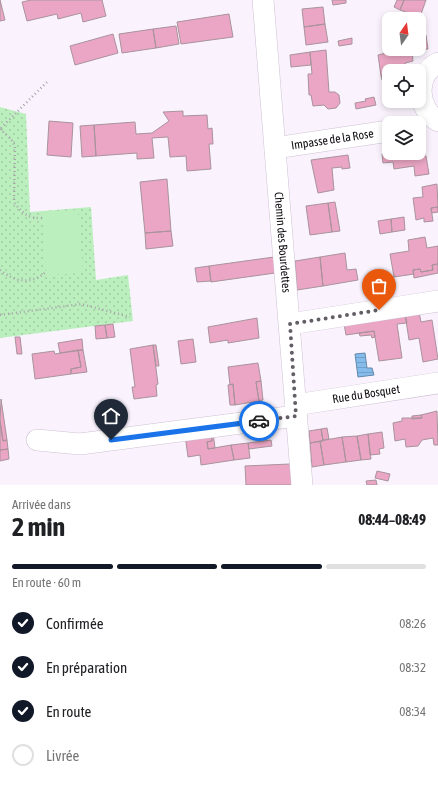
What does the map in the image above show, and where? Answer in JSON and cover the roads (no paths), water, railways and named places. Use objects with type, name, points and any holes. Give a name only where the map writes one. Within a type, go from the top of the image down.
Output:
[{"type":"street","name":"Chemin des Bourdettes","points":[[263,0],[302,485]]},
{"type":"street","points":[[427,119],[420,93],[422,82],[427,72],[438,63]]},
{"type":"street","name":"Impasse de la Rose","points":[[275,148],[382,132]]},
{"type":"street","points":[[290,324],[438,302]]},
{"type":"street","name":"Rue du Bosquet","points":[[37,440],[80,444],[295,411],[438,384]]},
{"type":"water","points":[[365,353],[367,368],[372,368],[374,375],[358,377],[355,354]]}]
